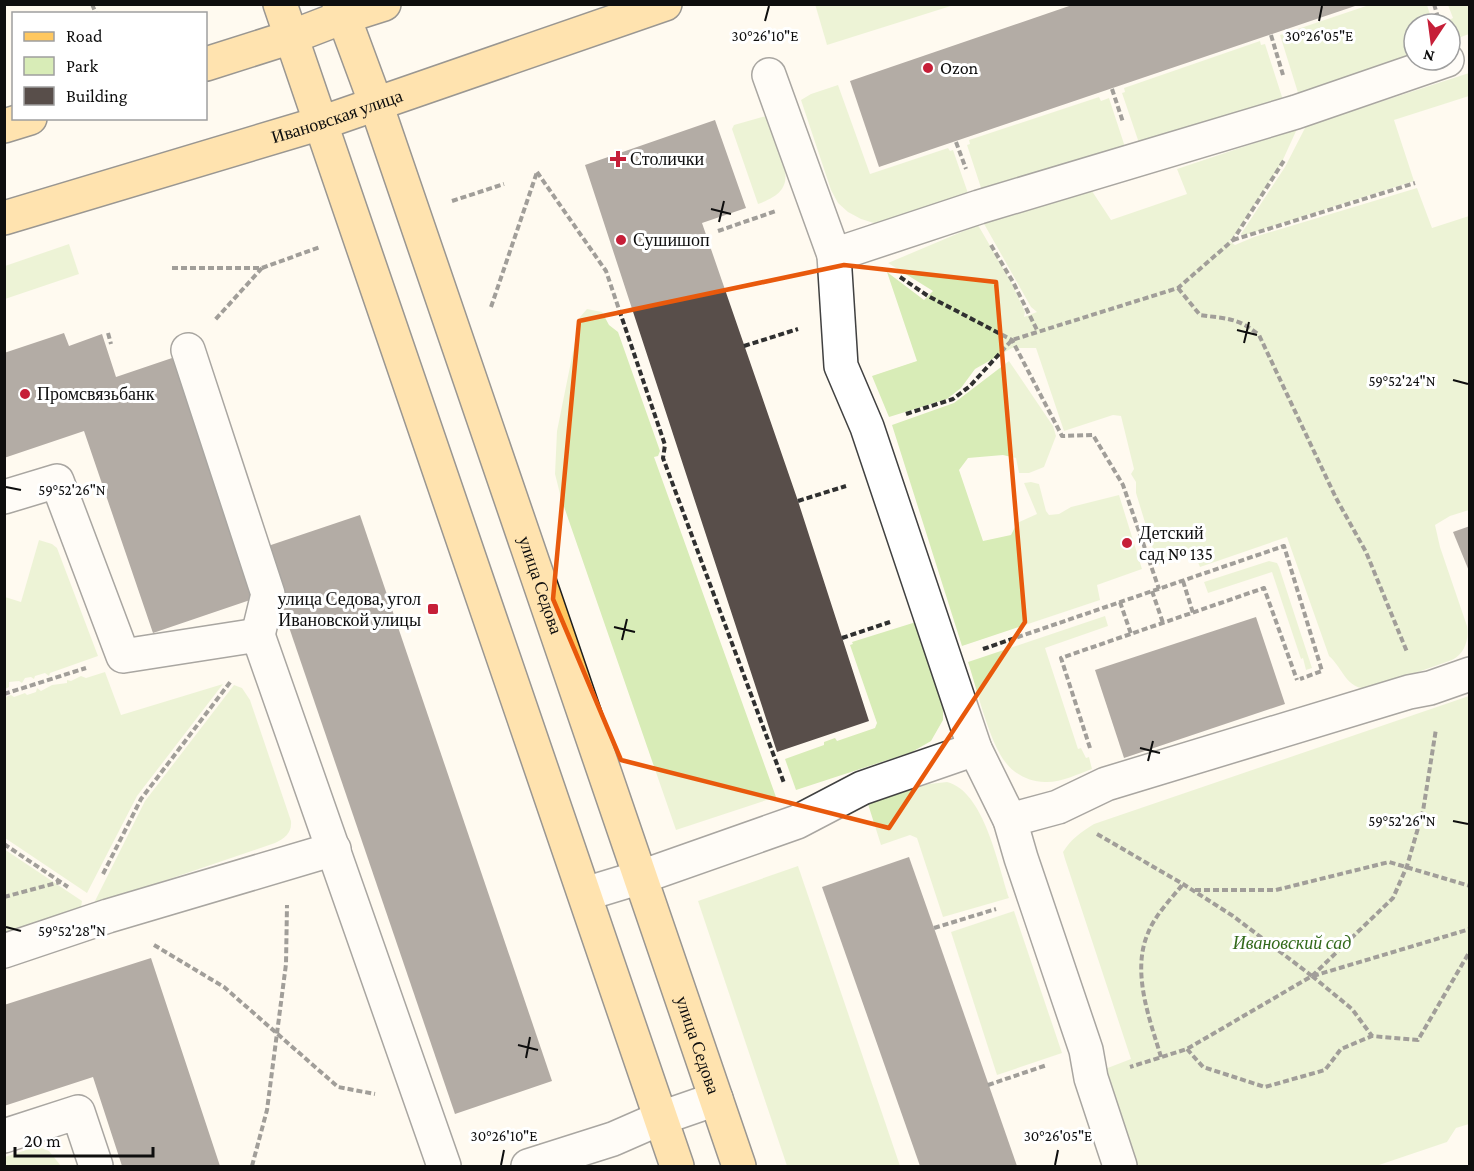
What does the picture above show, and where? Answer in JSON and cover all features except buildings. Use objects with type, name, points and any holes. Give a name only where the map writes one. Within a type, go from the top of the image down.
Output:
[{"type":"main road","points":[[280,4],[677,1167]]},
{"type":"main road","points":[[207,64],[291,37],[341,11],[384,4]]},
{"type":"main road","name":"Ивановская улица","points":[[4,218],[321,123],[665,4]]},
{"type":"main road","name":"улица Седова","points":[[341,11],[376,104],[739,1167]]},
{"type":"main road","points":[[4,126],[24,120]]},
{"type":"lane","points":[[834,255],[965,212],[1296,112],[1411,72]]},
{"type":"lane","points":[[769,75],[834,255],[841,366],[867,427],[975,749],[1010,820],[1120,1167]]},
{"type":"lane","points":[[188,350],[268,594],[258,635],[444,1167]]},
{"type":"lane","points":[[4,497],[57,481],[123,656],[258,635]]},
{"type":"lane","points":[[1010,820],[1058,807],[1106,784],[1409,692],[1430,688],[1470,674]]},
{"type":"lane","points":[[585,894],[641,877],[797,822],[862,788],[975,749]]},
{"type":"lane","points":[[4,951],[99,909],[334,849]]},
{"type":"lane","points":[[528,1167],[613,1139],[661,1118],[716,1100]]},
{"type":"lane","points":[[4,1136],[78,1112],[96,1167]]},
{"type":"path","points":[[867,427],[953,399],[970,386],[1012,340],[1178,288],[1233,240],[1282,165],[1301,128],[1296,112]]},
{"type":"path","points":[[494,316],[491,305],[537,172],[606,271],[664,445],[663,458],[797,822]]},
{"type":"path","points":[[1233,240],[1415,183]]},
{"type":"path","points":[[448,202],[504,184]]},
{"type":"path","points":[[718,231],[814,198]]},
{"type":"path","points":[[965,212],[979,224],[1013,282],[1038,332]]},
{"type":"path","points":[[172,267],[262,267],[327,244]]},
{"type":"path","points":[[188,350],[262,267]]},
{"type":"path","points":[[895,274],[928,296],[1012,340],[1062,436],[1093,435],[1123,484],[1159,589]]},
{"type":"path","points":[[988,1084],[1064,1060],[1089,1064],[1161,1057],[1187,1049],[1312,976],[1393,898],[1407,866],[1423,812],[1436,727],[1430,688],[1412,665],[1366,552],[1336,498],[1259,335],[1245,323],[1200,315],[1178,288]]},
{"type":"path","points":[[744,346],[837,316]]},
{"type":"path","points":[[108,333],[111,344]]},
{"type":"path","points":[[798,501],[883,476]]},
{"type":"path","points":[[945,662],[1284,546],[1322,671],[1288,683]]},
{"type":"path","points":[[1183,581],[1193,613]]},
{"type":"path","points":[[1089,746],[1062,657],[1264,588],[1297,680]]},
{"type":"path","points":[[1152,591],[1163,623]]},
{"type":"path","points":[[1120,602],[1131,634]]},
{"type":"path","points":[[842,638],[927,610]]},
{"type":"path","points":[[99,909],[141,799],[228,685],[258,635]]},
{"type":"path","points":[[4,694],[123,656]]},
{"type":"path","points":[[1058,807],[1087,828],[1233,916],[1352,1009],[1372,1036]]},
{"type":"path","points":[[4,844],[99,909],[224,987],[338,1087],[420,1102]]},
{"type":"path","points":[[934,928],[1011,904],[1021,858]]},
{"type":"path","points":[[252,1167],[267,1110],[286,964],[288,862]]},
{"type":"path","points":[[1193,890],[1276,890],[1389,862],[1470,885]]},
{"type":"path","points":[[4,897],[61,882]]},
{"type":"path","points":[[1161,1057],[1145,1004],[1142,972],[1143,948],[1147,934],[1155,920],[1183,884]]},
{"type":"path","points":[[1312,976],[1470,929]]},
{"type":"path","points":[[1187,1049],[1203,1067],[1265,1087],[1325,1070],[1341,1049],[1372,1036],[1418,1040],[1470,951]]},
{"type":"highlighted area","points":[[844,265],[996,282],[1025,622],[889,828],[621,760],[553,599],[579,321]]},
{"type":"green space","points":[[815,4],[954,4],[954,5],[827,45]]},
{"type":"green space","points":[[1369,5],[1427,5],[1429,12],[1402,12],[1402,57],[1299,96],[1280,35]]},
{"type":"green space","points":[[1448,5],[1469,5],[1469,34],[1462,37],[1462,12],[1451,12]]},
{"type":"green space","points":[[1260,41],[1261,45],[1265,44],[1283,100],[1139,143],[1122,93],[1125,92],[1124,88]]},
{"type":"green space","points":[[1469,73],[1469,96],[1394,120],[1414,181],[1242,236],[1241,234],[1285,167],[1306,126]]},
{"type":"green space","points":[[838,85],[870,174],[948,148],[950,151],[953,150],[970,199],[877,224],[848,212],[838,203],[831,190],[801,100],[811,94]]},
{"type":"green space","points":[[1099,97],[1101,101],[1109,98],[1125,147],[983,194],[967,145],[970,144],[969,140]]},
{"type":"green space","points":[[766,116],[782,158],[785,182],[777,194],[758,204],[732,129],[734,125]]},
{"type":"green space","points":[[1297,129],[1281,164],[1229,241],[1235,245],[1254,237],[1417,188],[1432,228],[1469,216],[1469,510],[1450,516],[1435,525],[1440,547],[1467,626],[1467,641],[1460,654],[1452,660],[1370,689],[1355,686],[1350,682],[1329,656],[1287,537],[1200,567],[1194,553],[1158,565],[1136,493],[1136,482],[1131,474],[1134,469],[1121,416],[1113,415],[1064,431],[1036,348],[1012,348],[975,369],[961,388],[947,399],[889,417],[872,376],[917,361],[887,272],[924,300],[933,291],[888,263],[978,225],[1011,282],[1025,312],[1024,317],[1037,312],[1031,307],[983,222],[1088,185],[1111,220],[1187,194],[1177,169]]},
{"type":"green space","points":[[69,244],[79,274],[5,299],[5,266]]},
{"type":"green space","points":[[587,309],[602,312],[609,325],[618,332],[660,451],[658,456],[654,457],[776,797],[676,830],[561,498],[555,474],[557,431],[580,317]]},
{"type":"green space","points":[[1009,361],[1053,426],[1056,436],[1044,467],[1029,473],[1019,473],[1016,458],[1003,455],[968,458],[959,470],[983,541],[1011,535],[1017,523],[1037,514],[1024,483],[1039,484],[1049,515],[1119,495],[1142,569],[1097,585],[1100,600],[962,646],[892,425],[954,403]]},
{"type":"green space","points":[[39,540],[57,548],[98,656],[50,673],[49,676],[45,673],[35,676],[34,679],[25,678],[22,683],[9,682],[9,687],[5,689],[5,597],[21,602]]},
{"type":"green space","points":[[1269,561],[1277,563],[1279,567],[1312,668],[1306,670],[1303,658],[1301,659],[1272,572],[1208,593],[1204,582]]},
{"type":"green space","points":[[1105,616],[1108,626],[1045,648],[1078,749],[1081,748],[1086,758],[1089,757],[1092,769],[1053,782],[1041,782],[1024,777],[1006,763],[994,742],[968,662]]},
{"type":"green space","points":[[916,622],[943,705],[943,720],[931,741],[912,752],[796,790],[785,759],[824,745],[824,742],[835,738],[837,741],[875,728],[877,723],[850,645],[853,644],[852,642]]},
{"type":"green space","points":[[105,672],[121,715],[223,684],[137,796],[87,893],[5,838],[5,697],[25,693],[27,695],[36,692],[37,688],[41,691],[52,685],[67,683],[67,680],[71,681],[81,676],[86,678]]},
{"type":"green space","points":[[234,685],[242,688],[250,700],[291,821],[289,832],[275,843],[96,904],[95,901],[145,801]]},
{"type":"green space","name":"Ивановский сад","points":[[1469,696],[1469,1124],[1456,1128],[1447,1142],[1376,1166],[1138,1166],[1105,1069],[1131,1059],[1065,859],[1063,852],[1066,847],[1094,824]]},
{"type":"green space","points":[[947,782],[960,788],[971,799],[980,814],[988,831],[1009,898],[943,917],[917,838],[910,835],[881,845],[868,804],[929,784]]},
{"type":"green space","points":[[4,849],[82,901],[81,908],[5,934]]},
{"type":"green space","points":[[798,866],[900,1166],[787,1166],[698,901]]},
{"type":"green space","points":[[1014,911],[1062,1053],[997,1075],[951,932]]},
{"type":"green space","points":[[41,1148],[49,1151],[61,1166],[5,1166],[5,1157],[29,1149]]},
{"type":"place","name":"Ozon","points":[[928,68]]},
{"type":"place","name":"Столички","points":[[618,159]]},
{"type":"place","name":"Сушишоп","points":[[621,240]]},
{"type":"place","name":"Промсвязьбанк","points":[[25,394]]},
{"type":"place","name":"Детский сад № 135","points":[[1127,543]]},
{"type":"place","name":"улица Седова, угол Ивановской улицы","points":[[433,609]]}]
